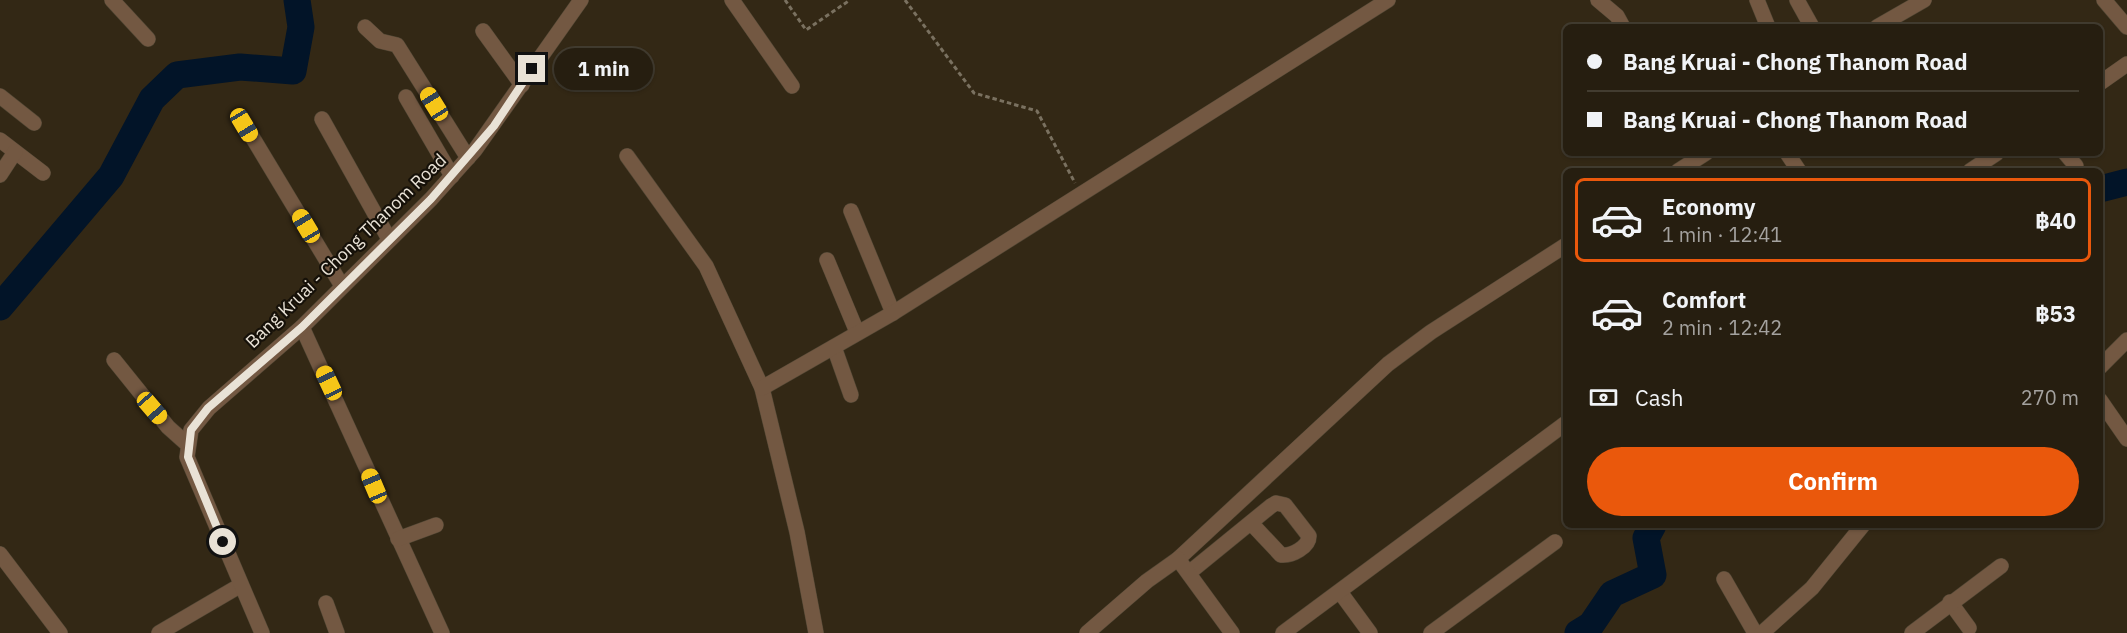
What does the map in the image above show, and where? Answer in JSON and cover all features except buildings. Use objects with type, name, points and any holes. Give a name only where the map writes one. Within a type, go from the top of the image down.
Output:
[{"type":"street","points":[[112,0],[148,39]]},
{"type":"street","name":"Bang Kruai - Chong Thanom Road","points":[[187,444],[191,430],[208,408],[302,327],[468,159],[581,0]]},
{"type":"street","points":[[732,0],[792,86]]},
{"type":"street","points":[[762,388],[893,313],[1388,0]]},
{"type":"street","points":[[1598,0],[1617,16],[1621,24]]},
{"type":"street","points":[[1758,0],[1767,24]]},
{"type":"street","points":[[1797,0],[1810,24]]},
{"type":"street","points":[[1882,24],[1924,0]]},
{"type":"street","points":[[2104,0],[2127,27]]},
{"type":"street","points":[[365,27],[380,41],[397,45],[468,159]]},
{"type":"street","points":[[483,32],[522,85]]},
{"type":"street","points":[[2103,81],[2127,64]]},
{"type":"street","points":[[0,96],[34,123]]},
{"type":"street","points":[[406,97],[452,176]]},
{"type":"street","points":[[322,119],[389,239]]},
{"type":"street","points":[[244,125],[342,286]]},
{"type":"street","points":[[0,140],[43,172]]},
{"type":"street","points":[[0,175],[15,152]]},
{"type":"street","points":[[627,156],[706,266],[762,388],[797,532],[816,633]]},
{"type":"street","points":[[1682,168],[1700,156]]},
{"type":"street","points":[[1974,168],[1992,156]]},
{"type":"street","points":[[2068,156],[2076,166]]},
{"type":"street","points":[[851,211],[893,313]]},
{"type":"street","points":[[1087,633],[1147,581],[1178,559],[1388,364],[1431,332],[1563,247]]},
{"type":"street","points":[[826,260],[857,332]]},
{"type":"street","points":[[302,327],[340,405],[442,633]]},
{"type":"street","points":[[2103,364],[2127,340]]},
{"type":"street","points":[[834,347],[851,395]]},
{"type":"street","points":[[114,360],[168,427],[187,444],[188,457],[262,633]]},
{"type":"street","points":[[2103,404],[2127,439]]},
{"type":"street","points":[[1283,633],[1563,425]]},
{"type":"street","points":[[1190,572],[1251,523]]},
{"type":"street","points":[[398,539],[435,525]]},
{"type":"street","points":[[1762,633],[1812,588],[1861,528]]},
{"type":"street","points":[[1431,633],[1555,542]]},
{"type":"street","points":[[0,554],[54,631]]},
{"type":"street","points":[[1178,559],[1190,572],[1232,633]]},
{"type":"street","points":[[1912,633],[1950,602],[2001,566]]},
{"type":"street","points":[[1724,579],[1755,633]]},
{"type":"street","points":[[159,633],[241,585]]},
{"type":"street","points":[[1340,592],[1361,630]]},
{"type":"street","points":[[1950,602],[1969,628]]},
{"type":"street","points":[[326,603],[337,633]]},
{"type":"path","points":[[785,0],[806,30],[850,0]]},
{"type":"path","points":[[905,0],[974,93],[1037,111],[1081,194]]},
{"type":"waterway","points":[[0,307],[111,176],[152,99],[177,75],[240,67],[293,71],[301,27],[297,0]]},
{"type":"waterway","points":[[2103,188],[2127,182]]},
{"type":"waterway","points":[[1578,633],[1591,625],[1612,594],[1653,575],[1646,538],[1651,528]]},
{"type":"route","points":[[223,542],[188,457],[187,444],[191,430],[208,408],[302,327],[431,199],[468,159],[494,126],[532,69]]}]
